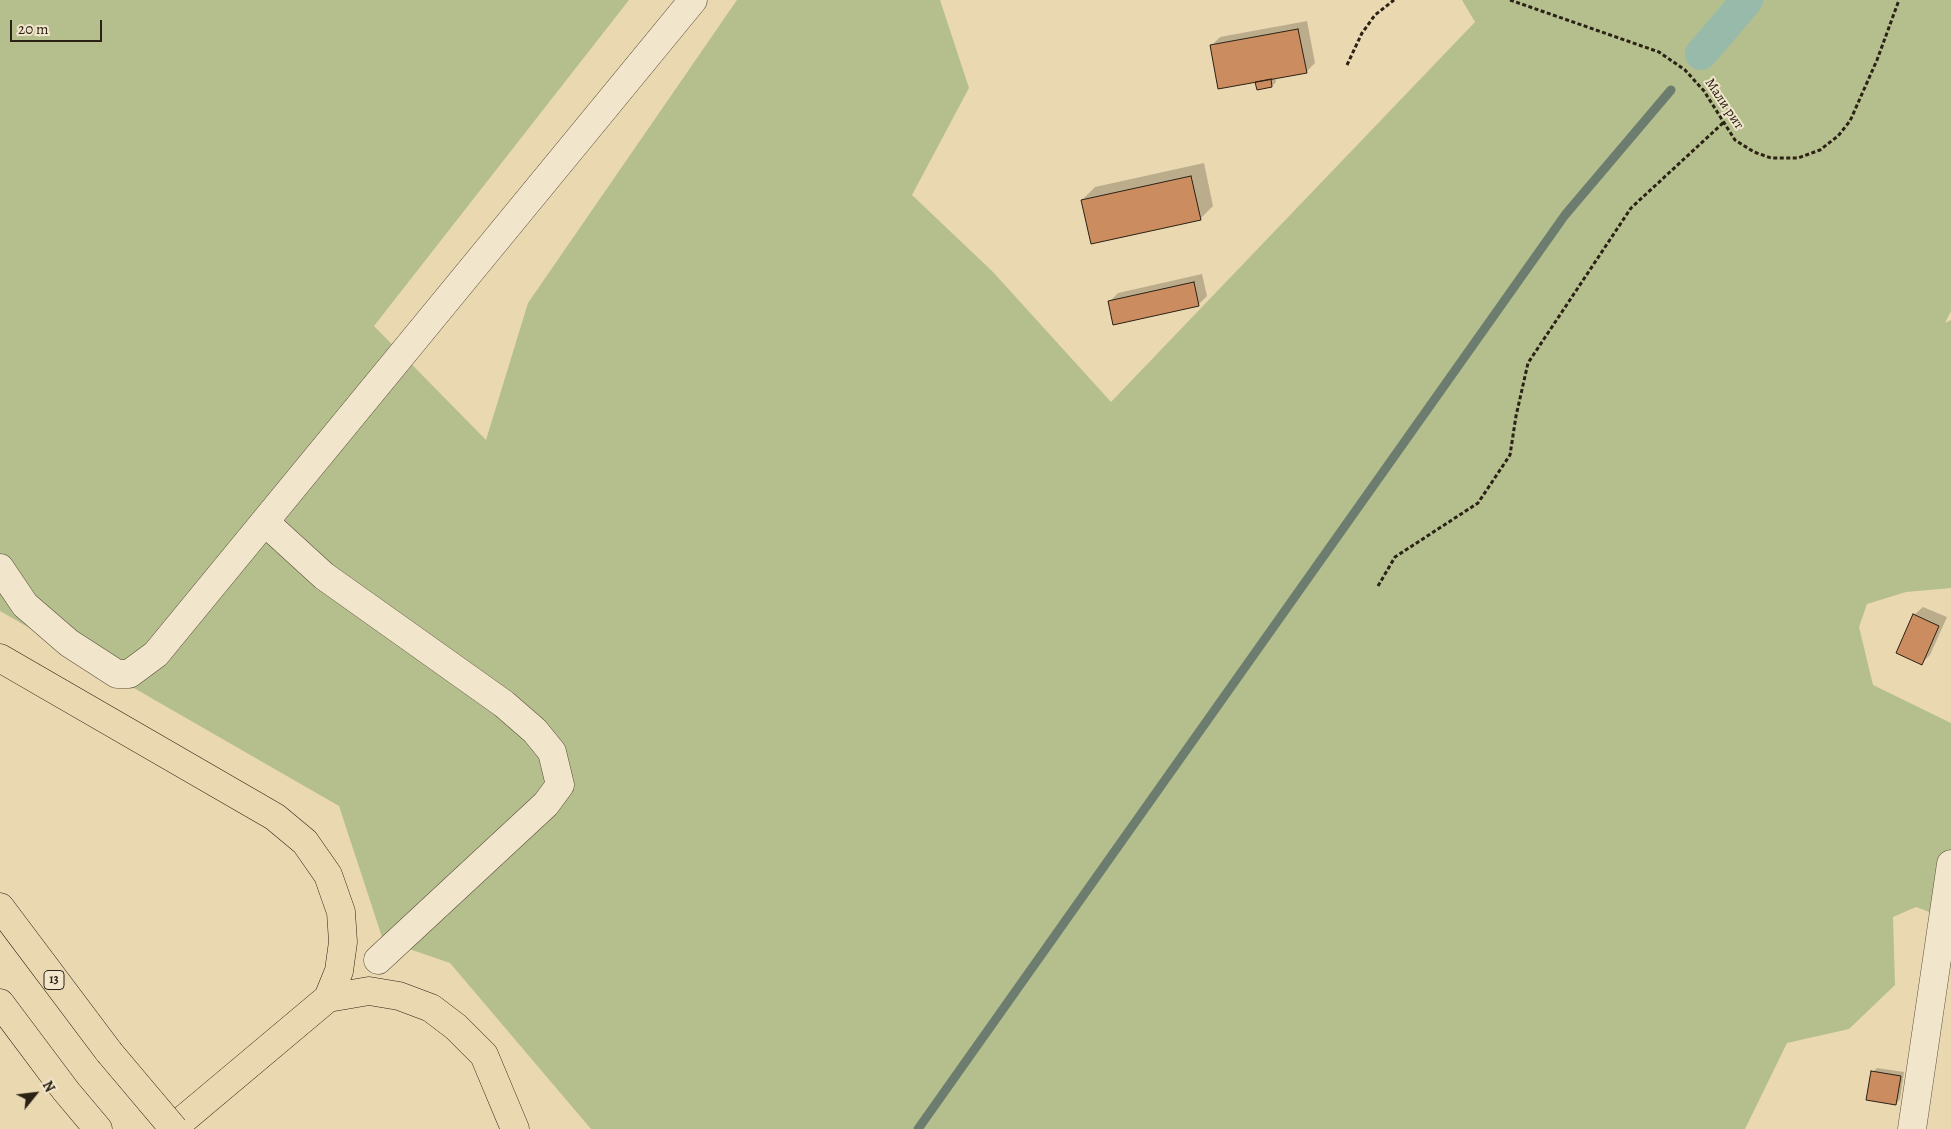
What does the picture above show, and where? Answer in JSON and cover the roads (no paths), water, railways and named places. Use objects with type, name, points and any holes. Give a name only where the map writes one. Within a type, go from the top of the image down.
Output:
[{"type":"highway","points":[[0,658],[276,817],[305,842],[328,875],[341,912],[343,942],[339,971],[328,998],[173,1129]]},
{"type":"highway","name":"13","points":[[0,907],[109,1052],[173,1129]]},
{"type":"highway","points":[[328,998],[369,990],[399,996],[431,1008],[456,1027],[484,1055],[515,1129]]},
{"type":"highway","points":[[0,1003],[66,1091],[98,1129]]},
{"type":"street","points":[[0,568],[25,605],[69,643],[117,674],[129,674],[156,654],[266,523],[694,0]]},
{"type":"street","points":[[266,523],[324,576],[504,704],[536,731],[552,752],[560,786],[546,804],[378,960]]},
{"type":"street","points":[[1912,1129],[1947,939],[1951,864]]},
{"type":"waterway","points":[[1701,54],[1747,0]]},
{"type":"waterway","points":[[918,1129],[1565,215],[1671,90]]}]
